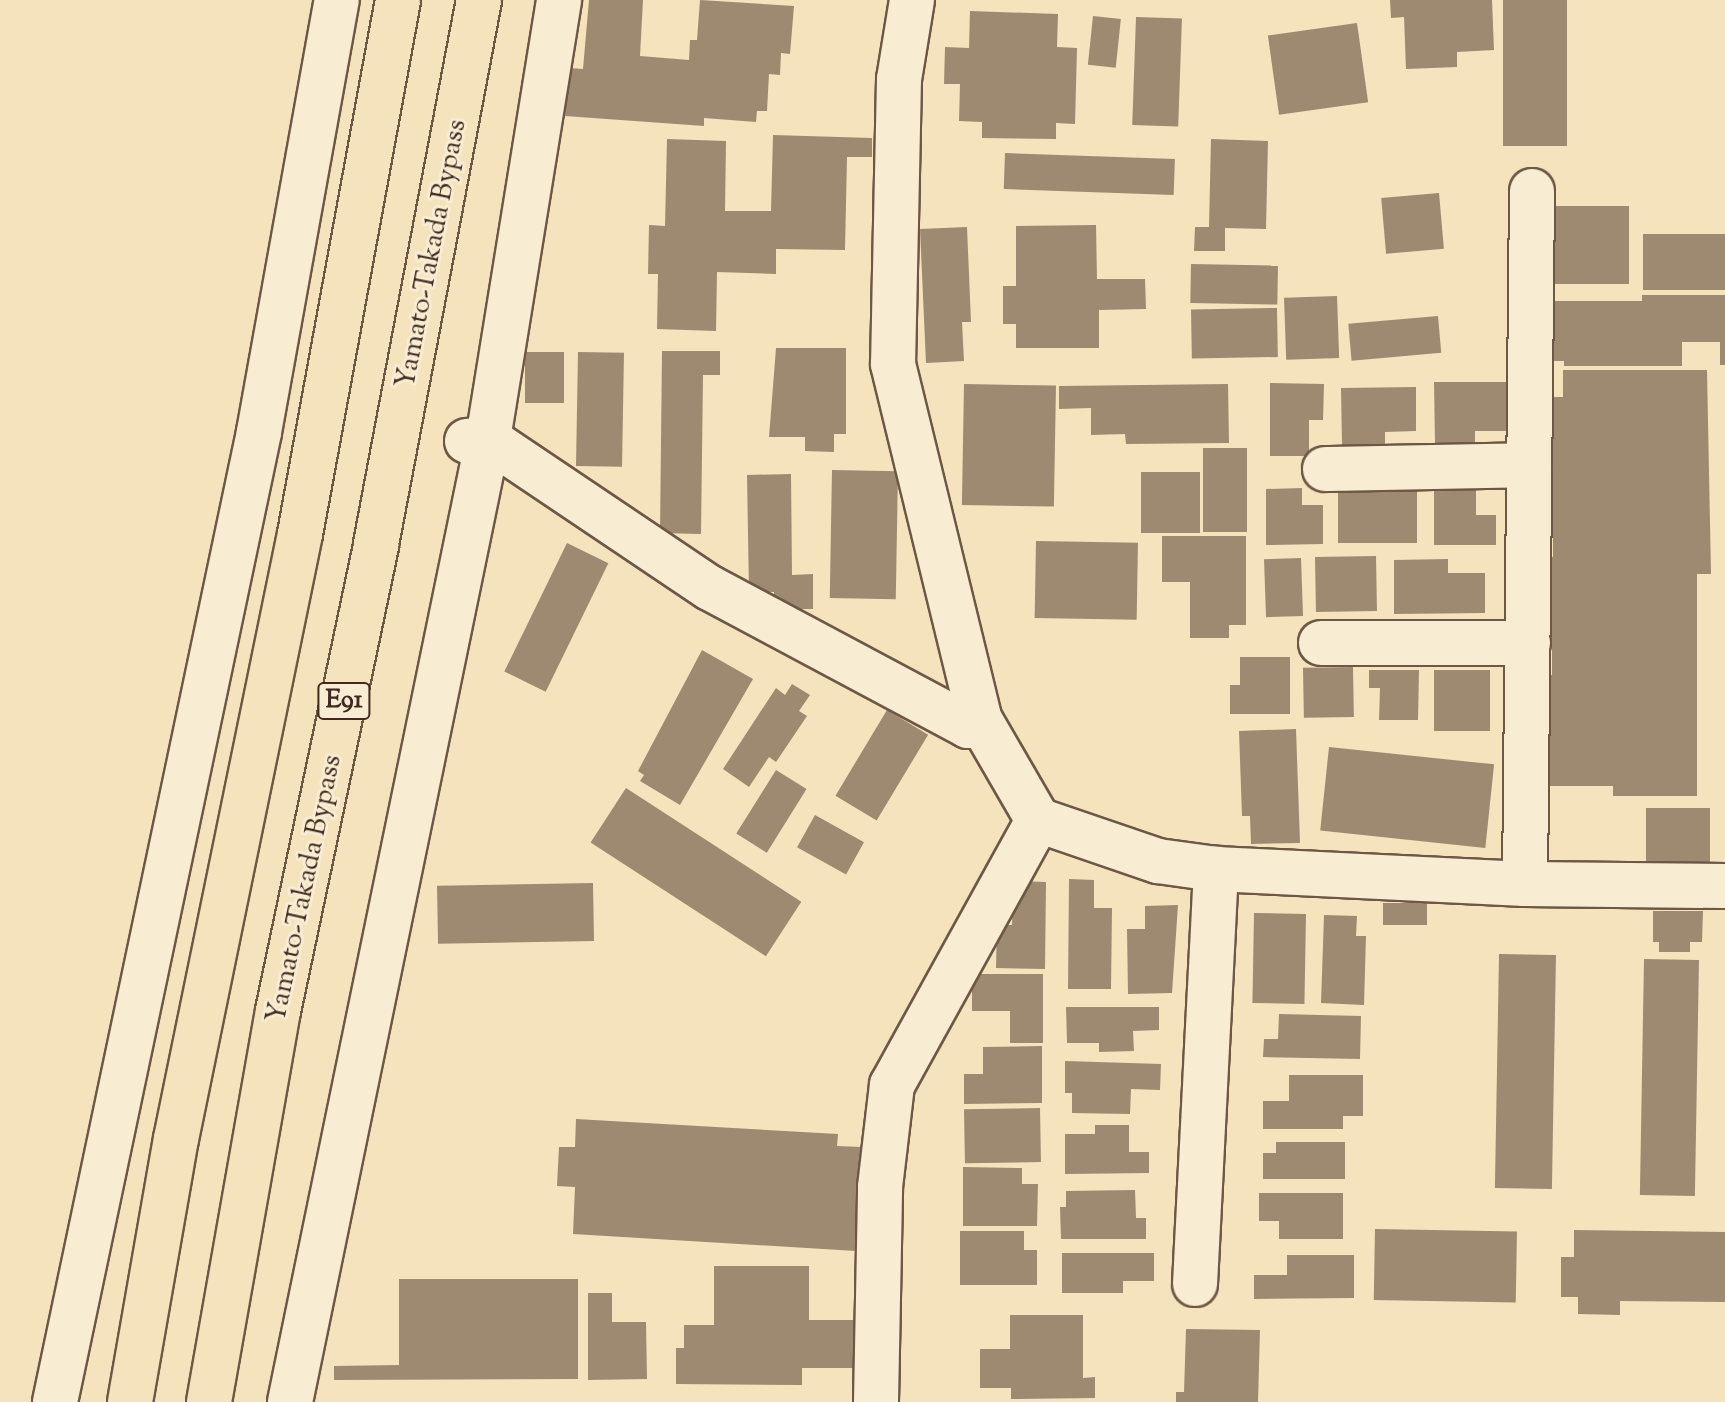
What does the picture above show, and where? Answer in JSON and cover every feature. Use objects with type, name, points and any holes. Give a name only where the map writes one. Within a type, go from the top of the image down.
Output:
[{"type":"highway","points":[[130,1402],[176,1139],[303,519],[398,0]]},
{"type":"highway","name":"Yamato-Takada Bypass","points":[[209,1402],[278,1011],[376,544],[479,0]]},
{"type":"highway","points":[[110,1402],[176,1139]]},
{"type":"street","points":[[55,1402],[259,432],[337,0]]},
{"type":"street","points":[[290,1402],[478,440],[559,0]]},
{"type":"street","points":[[912,0],[899,79],[893,364],[980,720],[1038,820],[1158,861],[1216,869],[1525,884],[1725,886]]},
{"type":"street","points":[[1525,884],[1532,191]]},
{"type":"street","points":[[478,440],[710,588],[968,726],[980,720]]},
{"type":"street","points":[[1325,469],[1529,465]]},
{"type":"street","points":[[1321,643],[1528,643]]},
{"type":"street","points":[[876,1402],[880,1187],[892,1085],[1038,820]]},
{"type":"street","points":[[1195,1284],[1216,869]]},
{"type":"building","points":[[589,0],[643,0],[640,56],[689,60],[690,40],[697,40],[700,0],[794,6],[790,54],[781,53],[780,75],[769,74],[767,111],[757,111],[756,122],[704,118],[704,126],[565,116],[569,68],[583,69]]},
{"type":"building","points":[[1390,0],[1492,0],[1494,50],[1457,52],[1457,67],[1406,69],[1404,17],[1391,18]]},
{"type":"building","points":[[1503,0],[1567,0],[1567,146],[1503,146]]},
{"type":"building","points":[[970,11],[1058,14],[1057,47],[1077,48],[1075,124],[1056,123],[1056,139],[982,138],[982,122],[959,121],[960,84],[944,84],[945,47],[969,48]]},
{"type":"building","points":[[1093,16],[1121,19],[1116,68],[1088,65]]},
{"type":"building","points":[[1136,17],[1182,19],[1178,127],[1132,125]]},
{"type":"building","points":[[1357,23],[1368,102],[1279,115],[1268,36]]},
{"type":"building","points":[[773,135],[872,138],[872,157],[847,157],[845,250],[776,249],[776,274],[717,272],[716,331],[657,329],[658,274],[648,274],[649,225],[665,226],[667,139],[726,141],[725,211],[771,211]]},
{"type":"building","points":[[1211,139],[1268,141],[1266,229],[1225,228],[1225,251],[1194,251],[1195,227],[1209,227]]},
{"type":"building","points":[[1005,153],[1175,159],[1174,195],[1004,189]]},
{"type":"building","points":[[1439,193],[1444,249],[1386,254],[1381,198]]},
{"type":"building","points":[[1544,206],[1629,206],[1629,284],[1544,284]]},
{"type":"building","points":[[1096,225],[1097,279],[1145,279],[1146,309],[1099,310],[1099,348],[1016,348],[1016,324],[1003,324],[1003,286],[1016,286],[1016,226]]},
{"type":"building","points":[[967,227],[971,322],[962,322],[964,361],[926,363],[920,229]]},
{"type":"building","points":[[1643,234],[1725,234],[1725,290],[1643,290]]},
{"type":"building","points":[[1191,264],[1278,266],[1277,305],[1190,303]]},
{"type":"building","points":[[1642,295],[1725,295],[1725,365],[1720,365],[1720,342],[1682,342],[1682,366],[1564,366],[1564,361],[1536,361],[1536,301],[1642,301]]},
{"type":"building","points":[[1337,296],[1339,358],[1286,360],[1284,298]]},
{"type":"building","points":[[1277,308],[1278,357],[1192,358],[1191,310]]},
{"type":"building","points":[[1438,316],[1441,353],[1352,361],[1348,324]]},
{"type":"building","points":[[776,348],[846,348],[846,434],[834,434],[834,452],[805,451],[805,437],[769,437]]},
{"type":"building","points":[[662,351],[720,351],[720,375],[703,375],[701,534],[660,533]]},
{"type":"building","points":[[525,352],[564,352],[564,403],[525,403]]},
{"type":"building","points":[[578,352],[624,353],[622,467],[576,466]]},
{"type":"building","points":[[1563,370],[1707,370],[1711,574],[1697,574],[1697,796],[1613,796],[1613,786],[1540,786],[1540,675],[1552,675],[1552,626],[1541,626],[1541,557],[1553,557],[1553,508],[1540,508],[1540,454],[1553,454],[1553,420],[1538,420],[1538,397],[1563,397]]},
{"type":"building","points":[[1434,382],[1508,382],[1509,431],[1475,431],[1475,444],[1435,444]]},
{"type":"building","points":[[1270,383],[1324,384],[1323,420],[1309,420],[1309,456],[1270,456]]},
{"type":"building","points":[[964,384],[1056,386],[1054,507],[962,505]]},
{"type":"building","points":[[1228,384],[1229,443],[1126,444],[1125,434],[1091,435],[1091,408],[1059,409],[1059,386]]},
{"type":"building","points":[[1416,387],[1416,431],[1385,432],[1385,444],[1342,445],[1341,388]]},
{"type":"building","points":[[1203,448],[1247,448],[1247,532],[1203,532]]},
{"type":"building","points":[[832,470],[898,471],[896,599],[830,598]]},
{"type":"building","points":[[1141,472],[1200,472],[1200,533],[1141,533]]},
{"type":"building","points":[[791,474],[792,575],[813,574],[813,609],[774,609],[774,592],[749,592],[747,475]]},
{"type":"building","points":[[1302,488],[1302,505],[1323,505],[1323,544],[1266,545],[1266,489]]},
{"type":"building","points":[[1338,489],[1417,489],[1417,543],[1338,543]]},
{"type":"building","points":[[1434,489],[1476,489],[1476,515],[1496,515],[1496,545],[1434,545]]},
{"type":"building","points":[[1162,536],[1246,536],[1246,625],[1229,625],[1229,638],[1190,638],[1190,582],[1162,582]]},
{"type":"building","points":[[1036,541],[1138,543],[1137,620],[1035,618]]},
{"type":"building","points":[[567,543],[608,563],[546,692],[504,672]]},
{"type":"building","points":[[1376,556],[1377,611],[1316,612],[1315,557]]},
{"type":"building","points":[[1301,558],[1303,616],[1266,617],[1264,559]]},
{"type":"building","points":[[1448,559],[1448,573],[1485,573],[1485,613],[1394,614],[1394,560]]},
{"type":"building","points":[[702,650],[753,679],[680,805],[640,781],[644,775],[638,771]]},
{"type":"building","points":[[1240,657],[1290,657],[1290,714],[1230,714],[1230,685],[1240,685]]},
{"type":"building","points":[[1353,667],[1354,717],[1304,718],[1303,668]]},
{"type":"building","points":[[1369,670],[1419,670],[1418,720],[1379,720],[1380,688],[1369,688]]},
{"type":"building","points":[[1434,670],[1490,670],[1490,731],[1434,731]]},
{"type":"building","points":[[792,684],[810,695],[799,711],[807,716],[776,762],[769,757],[749,787],[723,769],[776,688],[785,695]]},
{"type":"building","points":[[887,710],[928,735],[877,820],[835,796]]},
{"type":"building","points":[[1296,729],[1300,843],[1251,844],[1250,816],[1242,816],[1239,731]]},
{"type":"building","points":[[1329,747],[1494,764],[1485,848],[1320,831]]},
{"type":"building","points":[[776,770],[807,789],[767,853],[736,834]]},
{"type":"building","points":[[626,788],[801,902],[766,956],[591,843]]},
{"type":"building","points":[[1646,808],[1710,808],[1710,871],[1646,871]]},
{"type":"building","points":[[815,815],[864,842],[846,875],[797,847]]},
{"type":"building","points":[[1069,879],[1094,880],[1094,908],[1112,908],[1111,989],[1068,989]]},
{"type":"building","points":[[1013,881],[1046,882],[1045,969],[996,968],[997,925],[1012,925]]},
{"type":"building","points":[[593,883],[594,941],[438,944],[437,886]]},
{"type":"building","points":[[1383,903],[1427,903],[1427,925],[1383,925]]},
{"type":"building","points":[[1178,905],[1172,993],[1128,994],[1127,929],[1145,929],[1145,906]]},
{"type":"building","points":[[1653,911],[1703,911],[1702,942],[1690,942],[1690,952],[1659,952],[1659,942],[1653,942]]},
{"type":"building","points":[[1254,913],[1306,914],[1304,1004],[1252,1003]]},
{"type":"building","points":[[1324,915],[1357,916],[1356,936],[1366,936],[1364,1005],[1321,1003]]},
{"type":"building","points":[[1499,954],[1556,955],[1552,1189],[1495,1188]]},
{"type":"building","points":[[1644,959],[1699,960],[1695,1196],[1640,1195]]},
{"type":"building","points":[[972,974],[1043,974],[1043,1043],[1010,1043],[1010,1011],[972,1011]]},
{"type":"building","points":[[1066,1007],[1159,1007],[1159,1030],[1133,1031],[1134,1051],[1099,1052],[1099,1043],[1067,1043]]},
{"type":"building","points":[[1279,1014],[1361,1016],[1360,1059],[1263,1057],[1264,1039],[1278,1039]]},
{"type":"building","points":[[1042,1046],[1042,1103],[964,1104],[964,1074],[983,1074],[983,1047]]},
{"type":"building","points":[[1065,1061],[1161,1064],[1160,1090],[1131,1089],[1130,1114],[1072,1113],[1072,1093],[1065,1093]]},
{"type":"building","points":[[1289,1075],[1363,1075],[1363,1116],[1343,1116],[1343,1129],[1263,1129],[1263,1101],[1289,1101]]},
{"type":"building","points":[[1040,1108],[1041,1162],[965,1163],[964,1109]]},
{"type":"building","points":[[576,1119],[838,1134],[837,1146],[862,1147],[856,1251],[573,1234],[575,1187],[557,1186],[559,1147],[575,1147]]},
{"type":"building","points":[[1095,1125],[1129,1125],[1129,1152],[1149,1152],[1149,1173],[1065,1174],[1065,1134],[1095,1134]]},
{"type":"building","points":[[1276,1142],[1345,1142],[1345,1179],[1263,1179],[1263,1153],[1276,1153]]},
{"type":"building","points":[[963,1167],[1022,1168],[1022,1184],[1038,1184],[1037,1226],[963,1226]]},
{"type":"building","points":[[1135,1190],[1136,1218],[1146,1218],[1146,1239],[1061,1239],[1060,1207],[1066,1207],[1066,1191]]},
{"type":"building","points":[[1259,1193],[1343,1193],[1343,1239],[1279,1239],[1279,1221],[1259,1221]]},
{"type":"building","points":[[1375,1229],[1517,1231],[1516,1302],[1374,1300]]},
{"type":"building","points":[[1574,1230],[1725,1232],[1725,1302],[1620,1301],[1620,1315],[1578,1314],[1578,1297],[1561,1297],[1561,1257],[1574,1257]]},
{"type":"building","points":[[960,1231],[1024,1231],[1024,1250],[1037,1250],[1037,1285],[960,1285]]},
{"type":"building","points":[[1062,1253],[1154,1253],[1154,1281],[1123,1281],[1123,1293],[1062,1293]]},
{"type":"building","points":[[1287,1255],[1354,1255],[1354,1298],[1254,1299],[1254,1275],[1287,1275]]},
{"type":"building","points":[[714,1266],[809,1266],[809,1320],[855,1320],[855,1368],[802,1368],[802,1385],[676,1384],[676,1348],[684,1348],[684,1325],[714,1325]]},
{"type":"building","points":[[399,1279],[578,1279],[578,1379],[334,1380],[334,1366],[399,1365]]},
{"type":"building","points":[[588,1293],[612,1293],[612,1322],[646,1322],[647,1379],[588,1380]]},
{"type":"building","points":[[1010,1315],[1083,1315],[1083,1378],[1095,1377],[1095,1398],[1011,1399],[1011,1388],[980,1388],[980,1349],[1010,1349]]},
{"type":"building","points":[[1186,1329],[1260,1330],[1258,1402],[1176,1402],[1176,1392],[1184,1392]]}]
